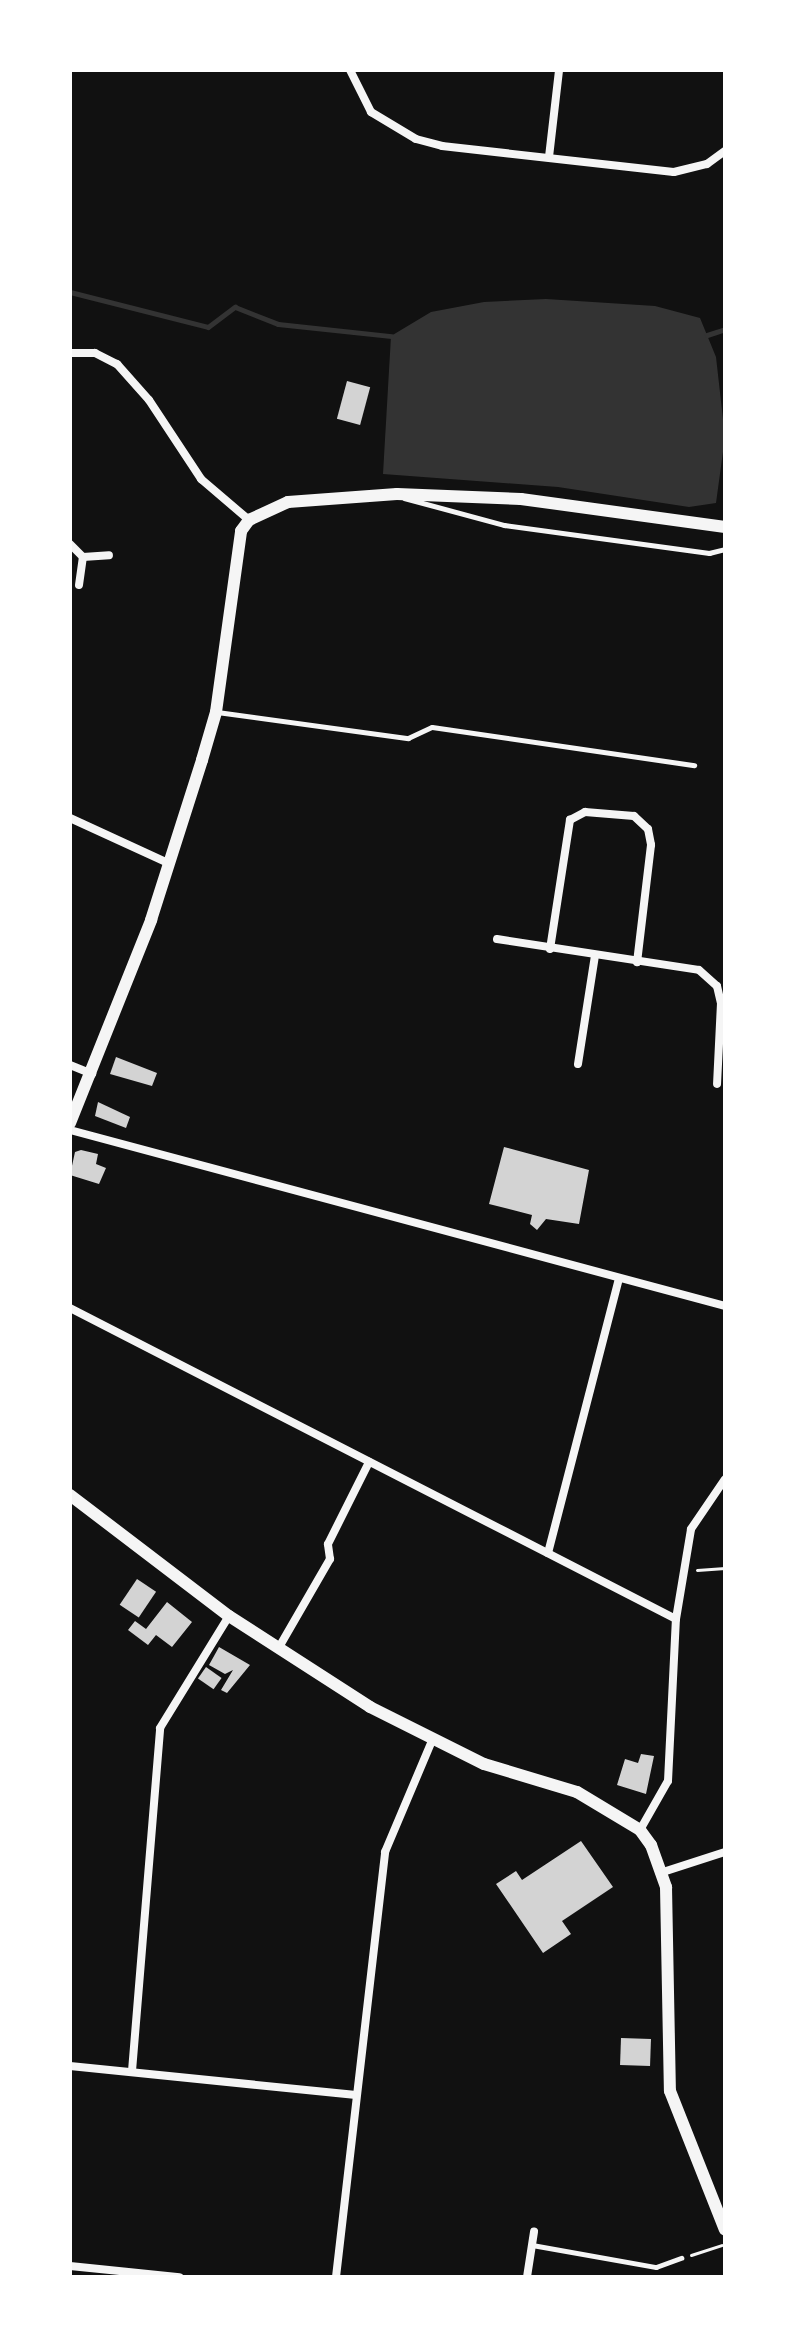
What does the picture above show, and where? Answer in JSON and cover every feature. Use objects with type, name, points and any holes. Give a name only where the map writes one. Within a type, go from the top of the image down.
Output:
[{"type":"street","points":[[350,70],[371,112],[416,139],[674,172],[707,164],[725,151]]},
{"type":"street","points":[[549,157],[559,70]]},
{"type":"street","points":[[70,353],[95,353],[117,364],[149,400],[201,479],[249,520]]},
{"type":"street","points":[[70,1123],[92,1074],[170,864],[216,712],[241,531],[249,520],[288,502],[397,494],[521,499],[725,527]]},
{"type":"street","points":[[70,544],[83,557],[109,555]]},
{"type":"street","points":[[79,585],[83,557]]},
{"type":"street","points":[[550,949],[570,820],[585,812],[634,816],[648,829],[651,845],[637,962]]},
{"type":"street","points":[[70,818],[170,864]]},
{"type":"street","points":[[497,939],[699,970],[717,986],[722,1061],[717,1084]]},
{"type":"street","points":[[578,1064],[595,955]]},
{"type":"street","points":[[70,1065],[92,1074]]},
{"type":"street","points":[[70,1130],[725,1306]]},
{"type":"street","points":[[548,1553],[619,1279]]},
{"type":"street","points":[[70,1308],[676,1619]]},
{"type":"street","points":[[277,1650],[330,1559],[328,1544],[369,1462]]},
{"type":"street","points":[[640,1830],[668,1781],[676,1619],[691,1529],[725,1479]]},
{"type":"street","points":[[70,1495],[277,1650],[432,1741],[484,1764],[577,1792],[640,1830],[663,1872],[669,1917],[670,2091],[725,2230]]},
{"type":"street","points":[[132,2071],[160,1728],[229,1616]]},
{"type":"street","points":[[336,2277],[354,2095],[385,1852],[432,1741]]},
{"type":"street","points":[[663,1872],[725,1852]]},
{"type":"street","points":[[70,2066],[354,2095]]},
{"type":"street","points":[[527,2277],[534,2232]]},
{"type":"street","points":[[70,2266],[179,2277]]},
{"type":"lane","points":[[397,494],[504,525],[709,553],[725,549]]},
{"type":"lane","points":[[216,712],[408,738],[432,727],[694,765]]},
{"type":"lane","points":[[532,2245],[656,2267],[681,2258]]},
{"type":"path","points":[[682,1570],[725,1568]]},
{"type":"path","points":[[681,2258],[725,2244]]},
{"type":"shaded area","points":[[546,299],[655,306],[700,318],[716,357],[725,437],[716,503],[689,507],[558,487],[383,474],[391,336],[431,312],[484,302]]},
{"type":"building","points":[[347,381],[370,387],[360,425],[337,419]]},
{"type":"building","points":[[116,1057],[157,1073],[152,1086],[110,1074]]},
{"type":"building","points":[[98,1102],[130,1117],[126,1128],[95,1116]]},
{"type":"building","points":[[504,1147],[589,1170],[579,1224],[546,1219],[537,1230],[530,1224],[532,1215],[489,1204]]},
{"type":"building","points":[[81,1150],[98,1154],[96,1164],[106,1168],[99,1184],[70,1175],[75,1152]]},
{"type":"building","points":[[137,1579],[156,1592],[139,1618],[120,1605]]},
{"type":"building","points":[[167,1602],[192,1622],[172,1647],[156,1635],[148,1645],[128,1630],[135,1621],[146,1629]]},
{"type":"building","points":[[219,1647],[250,1665],[227,1693],[221,1690],[233,1670],[225,1674],[209,1665]]},
{"type":"building","points":[[206,1667],[222,1678],[214,1689],[198,1678]]},
{"type":"building","points":[[641,1754],[654,1756],[646,1794],[617,1785],[625,1759],[638,1763]]},
{"type":"building","points":[[581,1841],[613,1887],[562,1921],[571,1934],[543,1953],[496,1884],[516,1871],[522,1880]]},
{"type":"building","points":[[621,2038],[651,2039],[650,2066],[620,2065]]},
{"type":"waterway","points":[[70,292],[208,327],[235,307],[278,324],[391,336]]},
{"type":"waterway","points":[[707,335],[725,329]]}]
